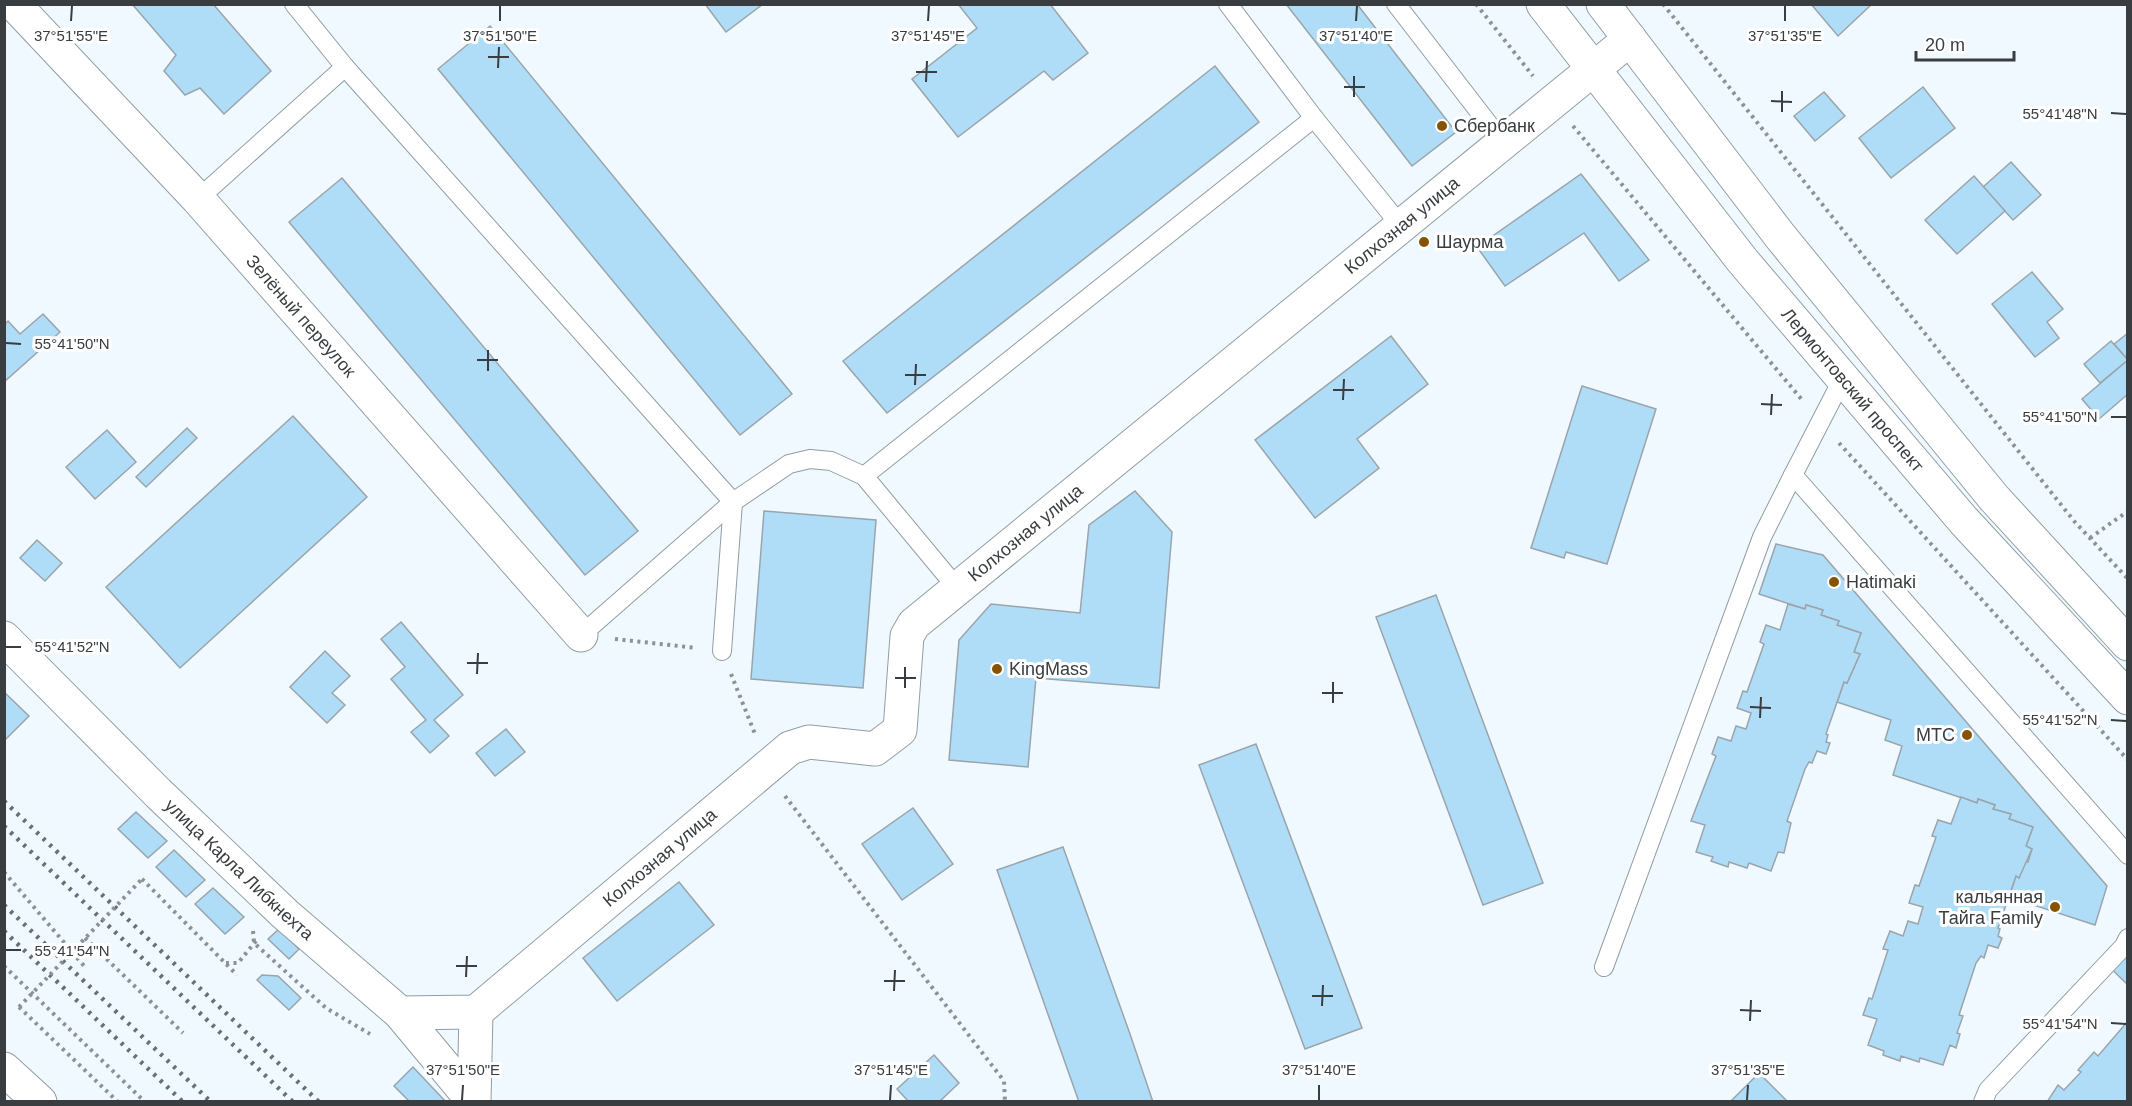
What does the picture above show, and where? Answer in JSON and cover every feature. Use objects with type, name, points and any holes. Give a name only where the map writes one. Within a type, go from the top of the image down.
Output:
[{"type":"street","name":"Зелёный переулок","points":[[14,4],[198,198],[581,635]]},
{"type":"street","name":"Лермонтовский проспект","points":[[1543,4],[1742,260],[1964,521],[2127,698]]},
{"type":"street","points":[[1603,4],[1780,236],[1987,489],[2127,644]]},
{"type":"street","name":"Колхозная улица","points":[[477,1012],[790,748],[809,742],[875,748],[900,730],[907,636],[914,624],[1630,39]]},
{"type":"street","name":"улица Карла Либкнехта","points":[[4,638],[158,794],[285,914],[400,1013],[474,1101]]},
{"type":"street","points":[[400,1013],[477,1012],[474,1101]]},
{"type":"street","points":[[4,1069],[40,1101]]},
{"type":"lane","points":[[294,4],[345,67],[733,502],[722,651]]},
{"type":"lane","points":[[1228,4],[1314,118],[1401,226]]},
{"type":"lane","points":[[1396,4],[1504,144]]},
{"type":"lane","points":[[198,198],[345,67]]},
{"type":"lane","points":[[864,476],[1314,118]]},
{"type":"lane","points":[[1604,967],[1761,537],[1822,424],[1843,378]]},
{"type":"lane","points":[[581,635],[733,502],[789,464],[810,459],[831,461],[864,476],[957,588]]},
{"type":"lane","points":[[1793,475],[2127,855]]},
{"type":"lane","points":[[1983,1101],[1988,1090],[2124,946],[2127,938]]},
{"type":"path","points":[[1476,4],[1554,103],[1822,424],[2127,760]]},
{"type":"path","points":[[1663,4],[1888,290],[2090,538],[2127,579]]},
{"type":"path","points":[[2090,538],[2127,511]]},
{"type":"path","points":[[581,635],[722,651],[754,730],[756,775],[1004,1081],[1005,1101]]},
{"type":"path","points":[[4,872],[86,967]]},
{"type":"path","points":[[118,1101],[19,1007],[142,879],[237,975]]},
{"type":"path","points":[[85,938],[183,1033]]},
{"type":"path","points":[[225,963],[238,963],[247,955]]},
{"type":"path","points":[[4,966],[145,1101]]},
{"type":"building","points":[[132,4],[213,4],[271,71],[224,114],[200,88],[185,95],[164,71],[176,55]]},
{"type":"building","points":[[705,4],[763,4],[726,32]]},
{"type":"building","points":[[958,4],[1050,4],[1088,53],[1053,80],[1044,71],[958,137],[912,79],[977,28]]},
{"type":"building","points":[[1286,4],[1357,4],[1456,132],[1412,166]]},
{"type":"building","points":[[1811,4],[1872,4],[1838,36]]},
{"type":"building","points":[[490,26],[792,394],[740,435],[438,69]]},
{"type":"building","points":[[1215,66],[1259,122],[887,413],[843,361]]},
{"type":"building","points":[[1923,87],[1955,128],[1891,178],[1859,138]]},
{"type":"building","points":[[1824,92],[1845,116],[1815,141],[1794,116]]},
{"type":"building","points":[[2011,162],[2041,195],[2013,220],[1983,187]]},
{"type":"building","points":[[1581,174],[1649,260],[1619,281],[1584,233],[1505,286],[1477,247]]},
{"type":"building","points":[[1974,176],[2005,211],[1957,254],[1925,220]]},
{"type":"building","points":[[342,178],[638,531],[585,575],[289,222]]},
{"type":"building","points":[[2032,272],[2063,309],[2047,322],[2059,338],[2035,357],[1992,304]]},
{"type":"building","points":[[43,314],[60,332],[4,382],[4,325],[8,321],[20,334]]},
{"type":"building","points":[[2128,333],[2128,360],[2114,344]]},
{"type":"building","points":[[1391,336],[1428,384],[1357,439],[1379,468],[1315,518],[1255,440]]},
{"type":"building","points":[[2111,341],[2128,360],[2100,383],[2084,364]]},
{"type":"building","points":[[2128,360],[2128,394],[2099,419],[2082,399]]},
{"type":"building","points":[[1582,386],[1656,409],[1607,564],[1566,552],[1564,558],[1531,548]]},
{"type":"building","points":[[293,416],[367,497],[180,668],[106,587]]},
{"type":"building","points":[[187,428],[197,438],[146,487],[136,477]]},
{"type":"building","points":[[107,430],[136,462],[95,499],[66,467]]},
{"type":"building","points":[[1135,491],[1172,532],[1159,688],[1036,678],[1028,767],[949,760],[959,640],[991,604],[1080,613],[1089,525]]},
{"type":"building","points":[[764,511],[876,520],[863,688],[751,679]]},
{"type":"building","points":[[37,540],[62,563],[45,581],[20,558]]},
{"type":"building","points":[[1776,544],[1823,555],[2107,886],[2095,925],[2009,897],[2016,876],[2019,878],[2025,861],[2028,862],[2032,849],[2026,846],[2033,827],[2009,819],[2011,814],[1993,809],[1995,805],[1978,799],[1977,803],[1893,775],[1902,746],[1885,740],[1891,720],[1837,702],[1844,682],[1847,683],[1860,654],[1854,652],[1861,633],[1837,625],[1839,621],[1821,615],[1823,610],[1806,605],[1805,609],[1759,594]]},
{"type":"building","points":[[1436,595],[1543,883],[1483,905],[1376,617]]},
{"type":"building","points":[[1788,604],[1805,609],[1806,605],[1823,610],[1821,615],[1839,621],[1837,625],[1861,633],[1854,652],[1860,654],[1847,683],[1844,682],[1826,734],[1828,735],[1826,742],[1830,743],[1826,754],[1817,751],[1812,763],[1809,762],[1805,769],[1787,821],[1791,823],[1784,853],[1778,852],[1771,871],[1749,863],[1747,868],[1729,862],[1728,867],[1711,861],[1713,857],[1696,852],[1705,825],[1691,821],[1716,756],[1712,754],[1718,737],[1731,741],[1736,726],[1746,729],[1751,713],[1737,708],[1743,691],[1747,692],[1764,644],[1760,642],[1766,625],[1780,630]]},
{"type":"building","points":[[401,622],[463,695],[434,720],[449,736],[430,753],[411,732],[426,720],[391,679],[405,667],[381,639]]},
{"type":"building","points":[[325,651],[350,676],[332,693],[345,705],[327,723],[290,687]]},
{"type":"building","points":[[4,692],[29,716],[4,741]]},
{"type":"building","points":[[506,729],[525,752],[495,776],[476,753]]},
{"type":"building","points":[[1256,744],[1362,1028],[1305,1049],[1199,765]]},
{"type":"building","points":[[1961,797],[1977,803],[1978,799],[1995,805],[1993,809],[2011,814],[2009,819],[2033,827],[2026,846],[2032,849],[2019,878],[2016,876],[1998,928],[2000,929],[1998,936],[2002,938],[1998,948],[1988,945],[1984,958],[1981,956],[1976,963],[1959,1015],[1963,1016],[1957,1033],[1960,1034],[1956,1048],[1950,1045],[1943,1065],[1920,1058],[1919,1062],[1901,1056],[1900,1061],[1883,1055],[1884,1051],[1868,1045],[1877,1019],[1863,1015],[1869,998],[1872,999],[1888,950],[1883,949],[1890,931],[1903,936],[1908,921],[1918,924],[1923,907],[1909,903],[1915,885],[1919,886],[1936,837],[1932,836],[1938,820],[1951,824]]},
{"type":"building","points":[[913,808],[953,864],[902,900],[862,844]]},
{"type":"building","points":[[136,812],[167,841],[148,858],[118,829]]},
{"type":"building","points":[[1063,847],[1153,1102],[1079,1102],[997,870]]},
{"type":"building","points":[[174,850],[205,880],[186,897],[156,867]]},
{"type":"building","points":[[679,882],[714,925],[617,1001],[583,958]]},
{"type":"building","points":[[213,888],[244,917],[225,934],[195,904]]},
{"type":"building","points":[[279,929],[299,949],[289,959],[268,939]]},
{"type":"building","points":[[2128,929],[2128,985],[2101,959]]},
{"type":"building","points":[[262,975],[278,976],[301,998],[289,1010],[257,980]]},
{"type":"building","points":[[2128,1021],[2128,1102],[2047,1102],[2058,1085],[2064,1090],[2081,1072],[2078,1070],[2094,1052],[2098,1056]]},
{"type":"building","points":[[934,1055],[959,1083],[939,1102],[909,1102],[897,1089]]},
{"type":"building","points":[[413,1067],[446,1102],[410,1102],[394,1086]]},
{"type":"building","points":[[1759,1073],[1788,1102],[1730,1102]]},
{"type":"railway","points":[[4,801],[319,1102]]},
{"type":"railway","points":[[4,826],[293,1102]]},
{"type":"railway","points":[[4,905],[211,1102]]},
{"type":"railway","points":[[4,931],[183,1102]]},
{"type":"place","name":"Сбербанк","points":[[1442,126]]},
{"type":"place","name":"Шаурма","points":[[1424,242]]},
{"type":"place","name":"Hatimaki","points":[[1834,582]]},
{"type":"place","name":"KingMass","points":[[997,669]]},
{"type":"place","name":"МТС","points":[[1967,735]]},
{"type":"place","name":"кальянная Тайга Family","points":[[2055,907]]}]
